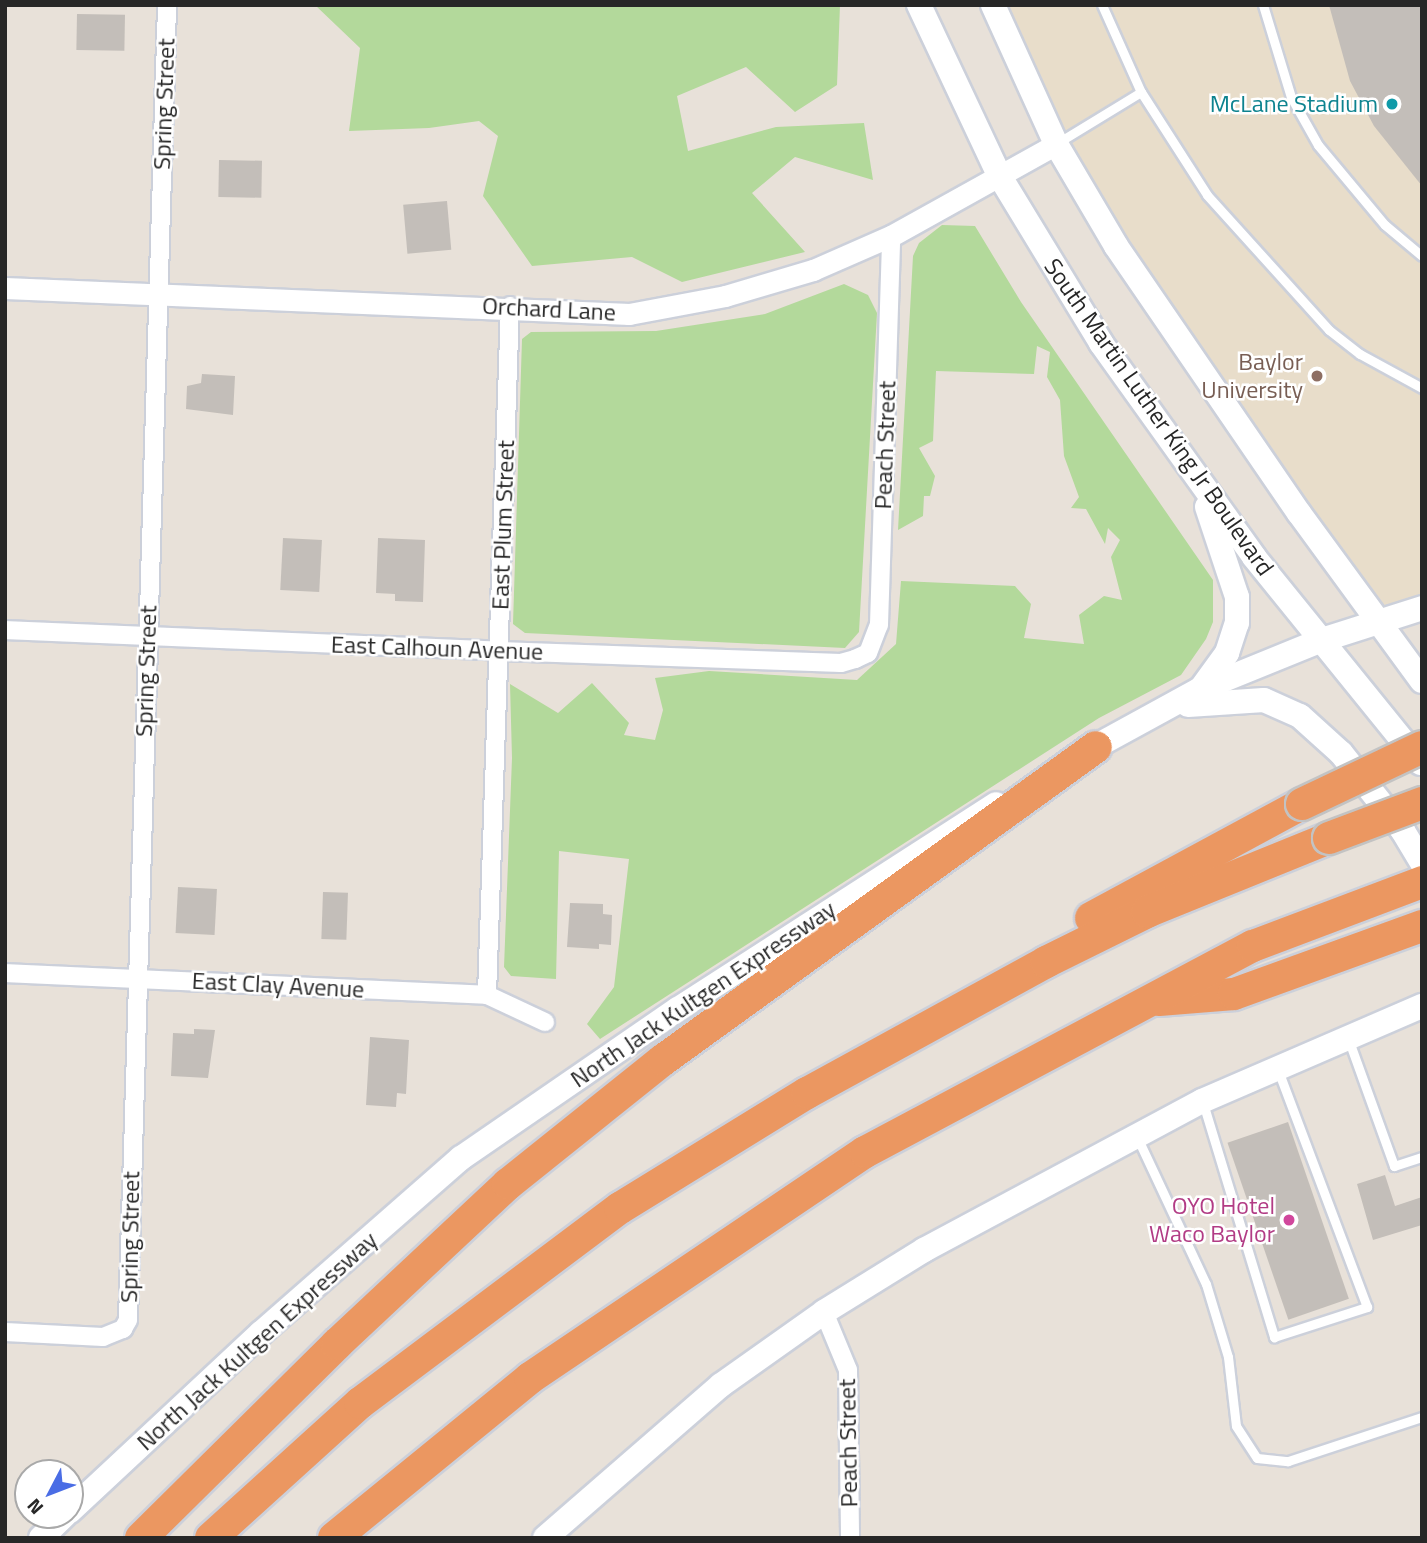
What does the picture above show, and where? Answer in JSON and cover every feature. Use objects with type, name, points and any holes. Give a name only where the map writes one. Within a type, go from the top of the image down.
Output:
[{"type":"highway","points":[[141,1538],[328,1352],[508,1184],[663,1060],[1096,747]]},
{"type":"highway","points":[[211,1538],[360,1404],[461,1325],[620,1208],[1033,952],[1303,804],[1422,747]]},
{"type":"highway","points":[[807,1093],[1125,923],[1328,838],[1422,803]]},
{"type":"highway","points":[[334,1538],[530,1378],[865,1152],[1144,1001],[1253,946],[1422,882]]},
{"type":"highway","points":[[1144,1001],[1234,994],[1410,929]]},
{"type":"main road","name":"South Martin Luther King Jr Boulevard","points":[[919,5],[999,175],[1101,343],[1191,471],[1422,764]]},
{"type":"main road","points":[[993,5],[1056,144],[1187,352],[1422,681]]},
{"type":"main road","points":[[1191,471],[1237,597],[1237,623],[1227,653],[1199,690]]},
{"type":"main road","name":"North Jack Kultgen Expressway","points":[[84,1498],[261,1333],[461,1158],[830,908],[952,830],[1131,726],[1199,690],[1322,640],[1422,608]]},
{"type":"main road","points":[[1131,726],[1179,707],[1216,700],[1264,700],[1300,716],[1341,753],[1403,831],[1422,863]]},
{"type":"main road","points":[[1398,1014],[1422,988]]},
{"type":"main road","points":[[545,1538],[721,1385],[824,1312],[924,1250],[1202,1101],[1276,1065],[1422,1006]]},
{"type":"street","name":"Spring Street","points":[[5,1332],[103,1337],[118,1332],[128,1320],[136,978],[167,5]]},
{"type":"street","name":"Orchard Lane","points":[[5,288],[510,306],[629,314],[698,301],[813,270],[891,236],[1056,144]]},
{"type":"street","name":"Peach Street","points":[[867,653],[879,625],[891,236]]},
{"type":"street","name":"East Plum Street","points":[[487,995],[510,306]]},
{"type":"street","name":"East Calhoun Avenue","points":[[5,630],[841,663],[867,653]]},
{"type":"street","name":"East Clay Avenue","points":[[5,973],[487,995],[545,1022]]},
{"type":"street","name":"Peach Street","points":[[824,1312],[849,1370],[850,1538]]},
{"type":"lane","points":[[1102,5],[1141,92],[1207,195],[1298,302],[1360,354],[1422,388]]},
{"type":"lane","points":[[1263,5],[1291,97],[1318,145],[1385,225],[1422,256]]},
{"type":"lane","points":[[1056,144],[1141,92]]},
{"type":"lane","points":[[1347,1036],[1394,1166],[1422,1157]]},
{"type":"lane","points":[[1202,1101],[1274,1337],[1367,1307],[1276,1065]]},
{"type":"lane","points":[[1136,1135],[1206,1284],[1228,1357],[1236,1426],[1257,1458],[1288,1461],[1422,1418]]},
{"type":"shaded area","name":"Baylor University","points":[[993,5],[1422,5],[1422,608],[1377,621],[1056,144]]},
{"type":"green space","points":[[315,5],[840,5],[837,85],[795,112],[746,67],[677,96],[688,151],[776,127],[864,123],[873,180],[795,157],[752,193],[805,252],[682,282],[632,257],[532,266],[483,196],[498,136],[479,121],[429,128],[349,131],[360,48]]},
{"type":"green space","points":[[942,225],[975,226],[1021,302],[1213,580],[1213,622],[1206,639],[1181,675],[1099,718],[600,1039],[587,1024],[614,987],[629,859],[559,851],[556,979],[511,976],[504,967],[512,758],[510,684],[558,713],[592,683],[629,723],[624,735],[655,740],[663,710],[655,678],[709,671],[857,680],[896,644],[901,581],[1015,586],[1031,604],[1024,638],[1084,644],[1079,615],[1104,596],[1122,600],[1111,557],[1120,540],[1108,528],[1105,544],[1086,509],[1071,508],[1079,497],[1064,456],[1060,400],[1047,377],[1050,352],[1037,346],[1034,374],[936,371],[933,441],[919,448],[935,476],[930,496],[924,496],[923,516],[898,530],[913,256],[919,243]]},
{"type":"green space","points":[[844,284],[868,295],[877,313],[859,632],[845,648],[525,633],[513,624],[522,339],[531,332],[656,331],[765,314]]},
{"type":"building","name":"McLane Stadium","points":[[1329,5],[1422,5],[1422,186],[1374,126],[1350,81]]},
{"type":"building","points":[[77,14],[125,15],[124,51],[76,50]]},
{"type":"building","points":[[219,160],[262,161],[261,198],[218,197]]},
{"type":"building","points":[[447,201],[451,250],[407,254],[403,205]]},
{"type":"building","points":[[202,374],[235,376],[233,415],[186,409],[187,386],[201,383]]},
{"type":"building","points":[[283,538],[322,540],[319,592],[280,590]]},
{"type":"building","points":[[378,538],[425,540],[423,602],[395,601],[395,594],[376,593]]},
{"type":"building","points":[[178,887],[217,889],[215,935],[176,933]]},
{"type":"building","points":[[323,892],[348,893],[346,940],[321,939]]},
{"type":"building","points":[[570,903],[603,904],[603,914],[612,915],[611,945],[599,944],[599,949],[567,947]]},
{"type":"building","points":[[194,1029],[215,1030],[208,1078],[171,1076],[173,1033],[194,1034]]},
{"type":"building","points":[[370,1037],[409,1040],[406,1094],[397,1093],[396,1107],[366,1105]]},
{"type":"building","name":"OYO Hotel Waco Baylor","points":[[1288,1122],[1349,1299],[1288,1320],[1227,1143]]},
{"type":"building","points":[[1385,1175],[1395,1206],[1422,1197],[1422,1225],[1373,1240],[1357,1184]]},
{"type":"place","name":"McLane Stadium","points":[[1392,104]]},
{"type":"place","name":"Baylor University","points":[[1317,376]]},
{"type":"place","name":"OYO Hotel Waco Baylor","points":[[1289,1220]]}]
